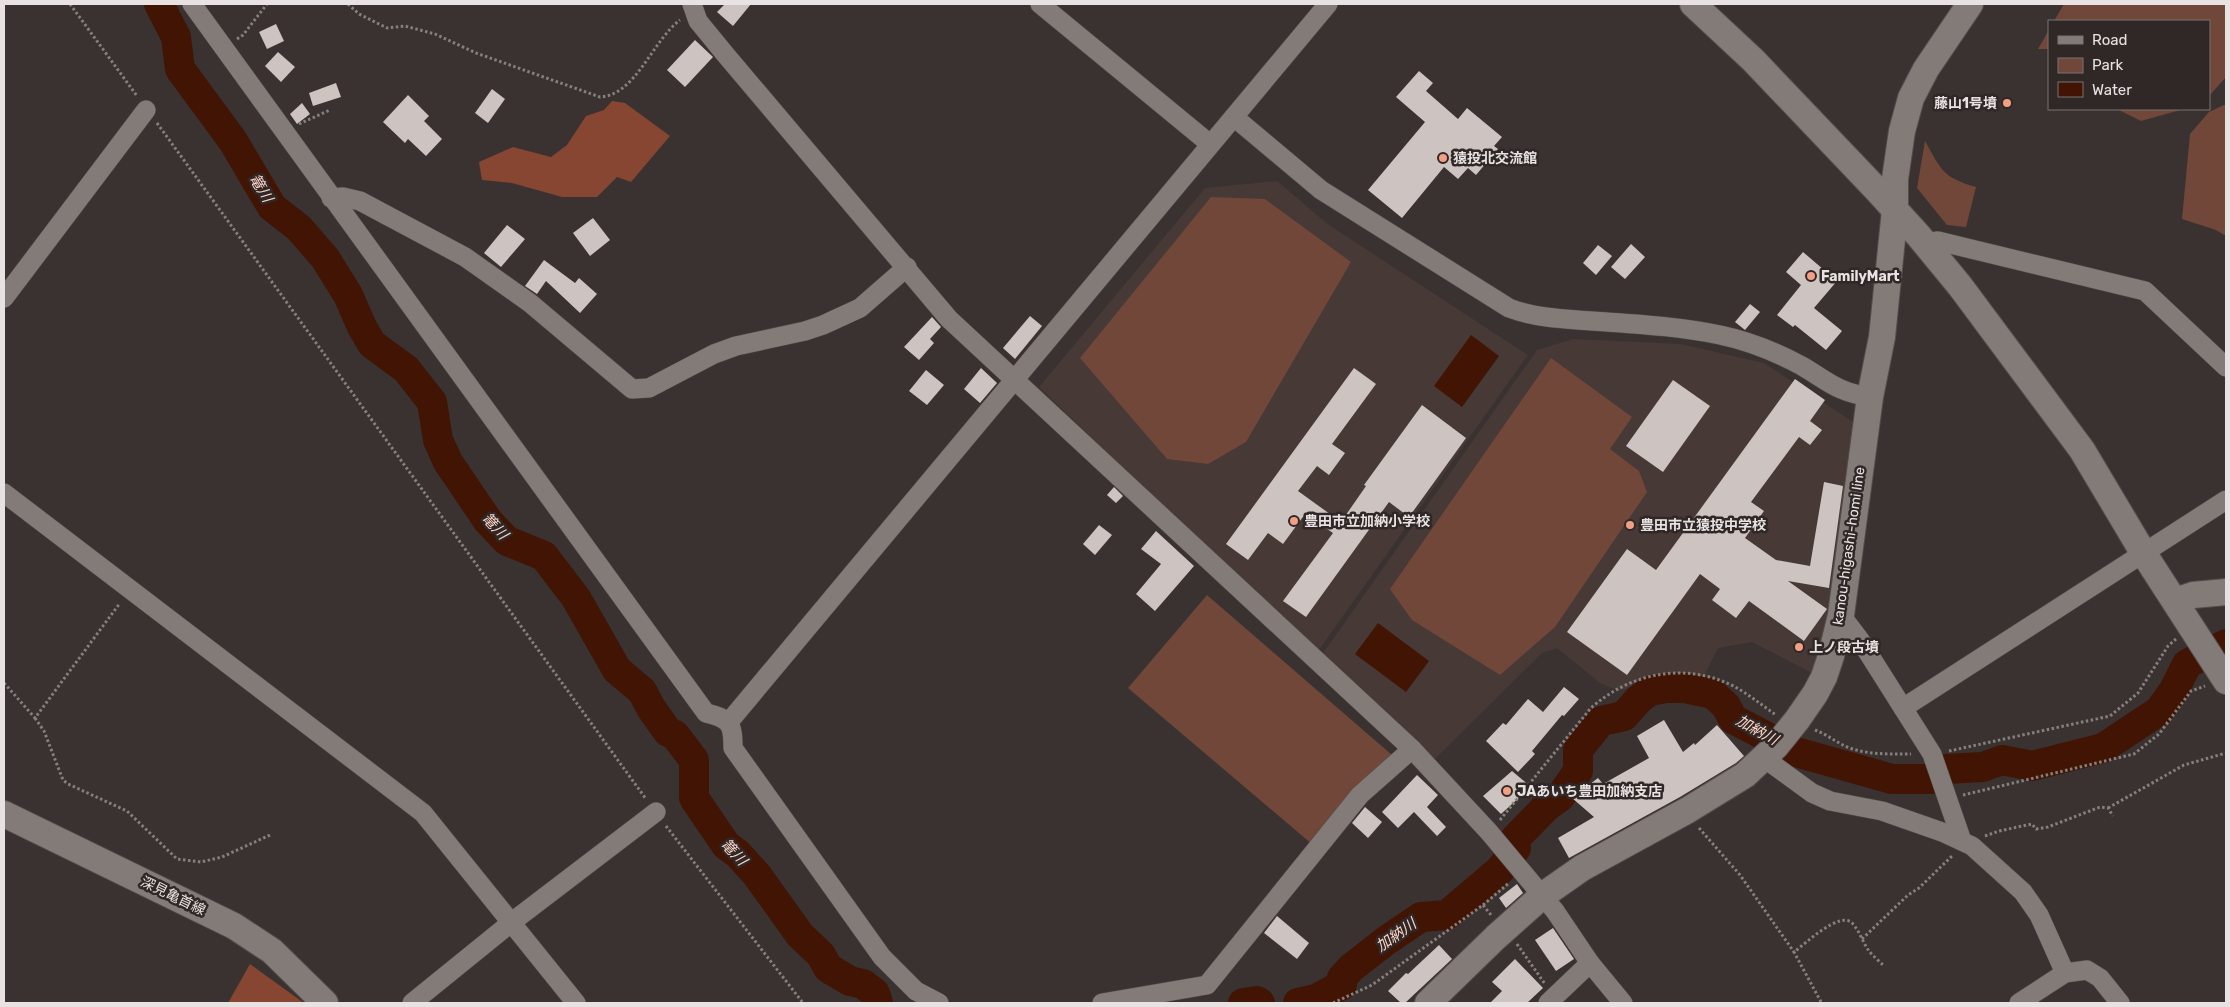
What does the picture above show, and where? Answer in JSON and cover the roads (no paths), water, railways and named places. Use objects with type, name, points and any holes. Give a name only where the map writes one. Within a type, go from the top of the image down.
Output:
[{"type":"main road","points":[[1693,4],[1753,60],[1895,210],[1960,286],[2082,450],[2144,554],[2223,675]]},
{"type":"main road","name":"kanou-higashi-homi line","points":[[1428,1003],[1496,937],[1542,896],[1582,868],[1719,793],[1768,755],[1796,722],[1824,677],[1841,615],[1870,397],[1882,337],[1888,259],[1895,210],[1895,178],[1902,130],[1911,98],[1926,69],[1970,4]]},
{"type":"main road","points":[[2175,601],[2192,594],[2226,592]]},
{"type":"main road","name":"深見亀首線","points":[[4,814],[234,926],[272,951],[325,1003]]},
{"type":"street","points":[[192,4],[706,713],[723,717],[728,723],[733,731],[733,748],[882,957],[916,991],[939,1003]]},
{"type":"street","points":[[1040,4],[1210,144]]},
{"type":"street","points":[[728,723],[1328,4]]},
{"type":"street","points":[[693,8],[698,22],[724,54],[950,319],[1412,749],[1489,832],[1555,911],[1590,963],[1623,1003]]},
{"type":"street","points":[[4,298],[146,110]]},
{"type":"street","points":[[1234,117],[1321,190],[1509,308],[1522,313],[1548,318],[1682,329],[1721,335],[1764,347],[1804,368],[1836,388],[1870,397]]},
{"type":"street","points":[[331,198],[343,197],[360,200],[465,257],[530,303],[632,389],[649,388],[714,354],[736,346],[789,335],[823,324],[860,308],[907,267]]},
{"type":"street","points":[[1924,243],[1938,241],[2145,291],[2226,367]]},
{"type":"street","points":[[4,493],[423,813],[576,1003]]},
{"type":"street","points":[[1903,708],[2226,500]]},
{"type":"street","points":[[1841,615],[1860,640],[1934,759],[1967,844]]},
{"type":"street","points":[[1102,1003],[1148,1001],[1207,985],[1360,795],[1412,749]]},
{"type":"street","points":[[1768,755],[1812,793],[1830,801],[1882,811],[1942,832],[1967,844],[2023,892],[2040,915],[2065,973]]},
{"type":"street","points":[[412,1003],[512,922],[656,812]]},
{"type":"street","points":[[1548,1003],[1590,963]]},
{"type":"street","points":[[2019,1003],[2065,973],[2087,970],[2100,978],[2120,1003]]},
{"type":"water","points":[[1471,335],[1499,356],[1462,407],[1434,386]]},
{"type":"water","points":[[1378,623],[1429,661],[1406,692],[1355,654]]},
{"type":"waterway","name":"篭川","points":[[159,4],[176,37],[180,69],[233,141],[272,207],[299,228],[325,258],[348,295],[362,327],[372,344],[406,369],[432,402],[438,440],[448,462],[488,521],[507,541],[544,556],[576,598],[617,670],[642,691],[651,708],[668,732],[675,735],[694,760],[694,798],[726,845],[738,854],[757,875],[800,935],[821,955],[828,968],[850,981],[863,984],[875,993],[878,1003]]},
{"type":"waterway","name":"加納川","points":[[1298,1003],[1316,999],[1342,985],[1342,978],[1351,968],[1387,940],[1421,917],[1447,915],[1500,870],[1516,848],[1515,839],[1546,807],[1560,797],[1578,771],[1578,750],[1601,721],[1624,716],[1639,699],[1650,691],[1666,688],[1685,688],[1713,694],[1726,706],[1733,719],[1796,752],[1892,779],[1932,779],[1946,769],[1983,767],[2002,760],[2032,766],[2103,748],[2159,711],[2174,690],[2187,664],[2226,644]]},
{"type":"waterway","name":"加納川","points":[[1243,1003],[1257,1001],[1260,1003]]},
{"type":"place","name":"藤山1号墳","points":[[2007,103]]},
{"type":"place","name":"猿投北交流館","points":[[1443,158]]},
{"type":"place","name":"FamilyMart","points":[[1811,276]]},
{"type":"place","name":"豊田市立加納小学校","points":[[1294,521]]},
{"type":"place","name":"豊田市立猿投中学校","points":[[1630,525]]},
{"type":"place","name":"上ノ段古墳","points":[[1799,647]]},
{"type":"place","name":"JAあいち豊田加納支店","points":[[1507,791]]}]
